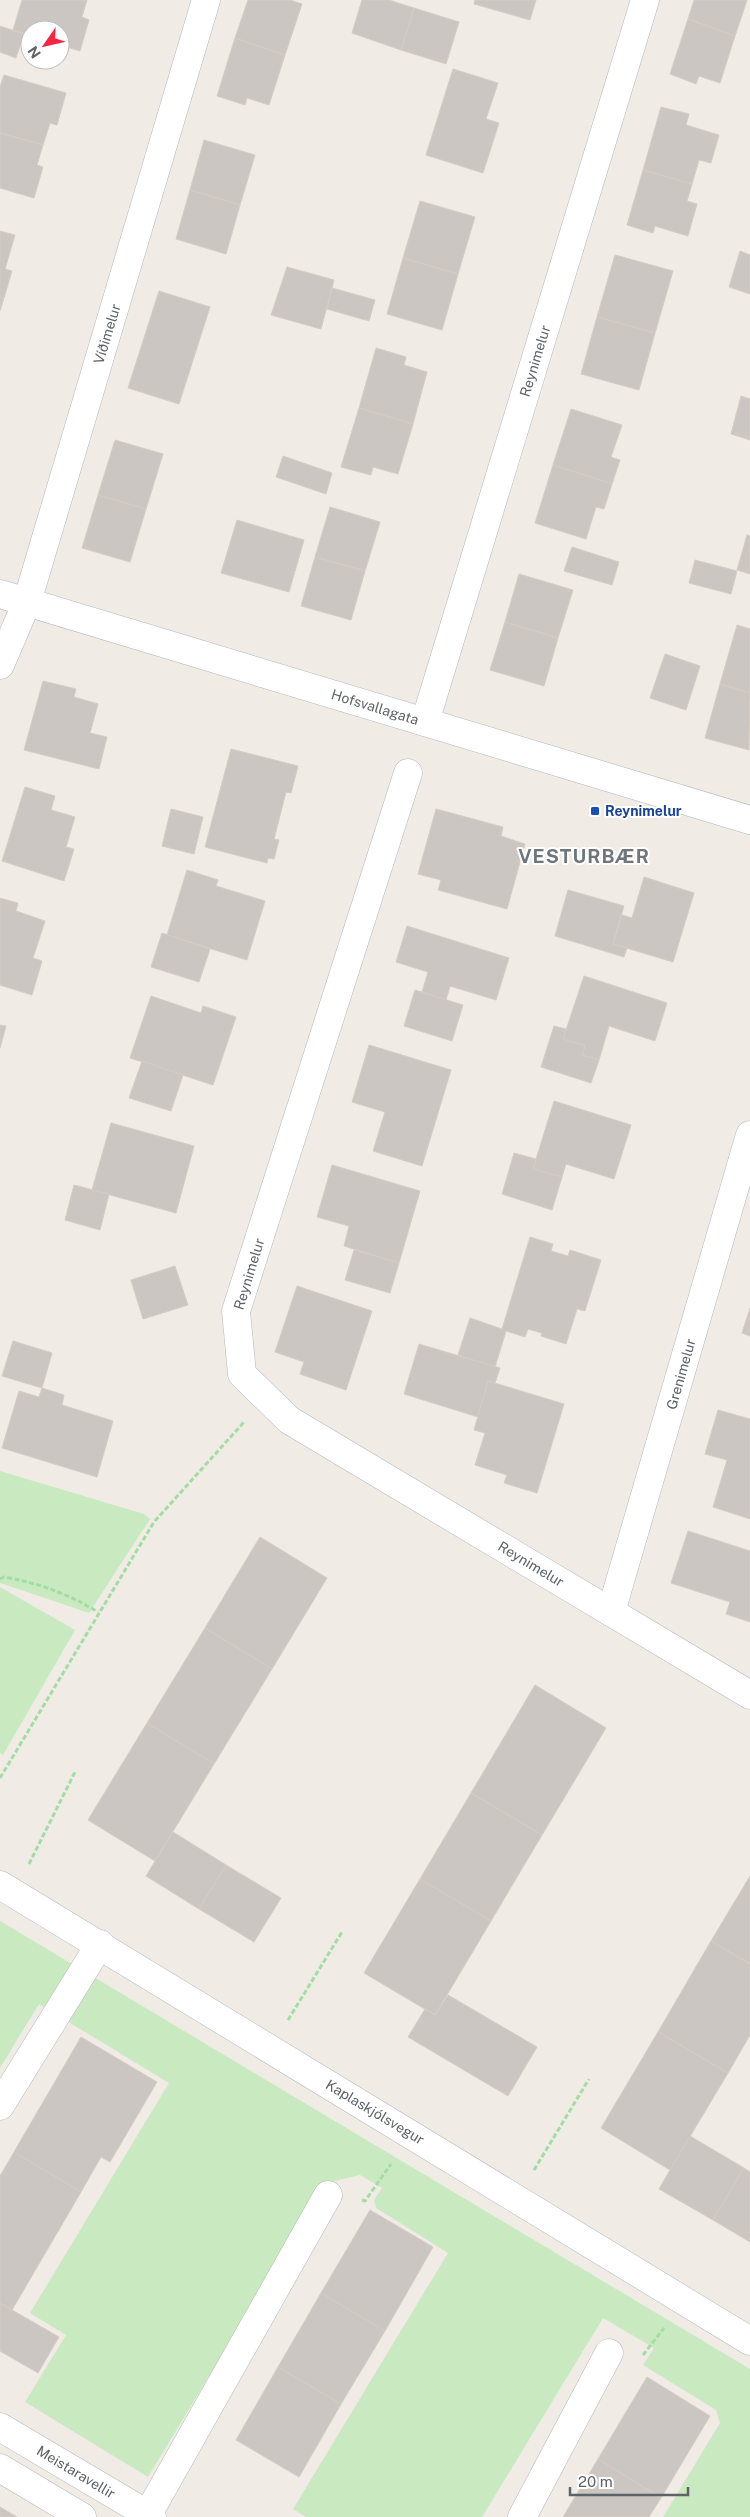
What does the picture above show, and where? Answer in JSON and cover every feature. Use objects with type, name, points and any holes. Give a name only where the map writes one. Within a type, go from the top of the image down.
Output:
[{"type":"street","name":"Víðimelur","points":[[0,665],[27,602],[206,0]]},
{"type":"street","name":"Reynimelur","points":[[425,722],[645,0]]},
{"type":"street","name":"Hofsvallagata","points":[[0,594],[750,820]]},
{"type":"street","name":"Reynimelur","points":[[408,773],[236,1311],[242,1374],[289,1420],[750,1695]]},
{"type":"street","name":"Grenimelur","points":[[611,1612],[750,1135]]},
{"type":"street","name":"Kaplaskjólsvegur","points":[[7,1889],[750,2341]]},
{"type":"street","points":[[0,2106],[100,1944]]},
{"type":"street","points":[[150,2516],[328,2195]]},
{"type":"street","points":[[522,2517],[609,2354]]},
{"type":"street","name":"Meistaravellir","points":[[0,2426],[150,2516]]},
{"type":"street","points":[[0,2468],[82,2517]]},
{"type":"path","points":[[0,1778],[98,1612],[154,1522],[268,1399]]},
{"type":"path","points":[[0,1578],[33,1582],[59,1592],[98,1612]]},
{"type":"path","points":[[7,1889],[75,1772]]},
{"type":"path","points":[[270,2048],[342,1932]]},
{"type":"path","points":[[517,2198],[589,2079]]},
{"type":"path","points":[[328,2195],[365,2201],[395,2158]]},
{"type":"path","points":[[609,2354],[639,2361],[665,2327]]},
{"type":"green space","points":[[0,1471],[144,1514],[150,1519],[89,1613],[0,1583]]},
{"type":"green space","points":[[0,1587],[75,1630],[3,1755],[0,1753]]},
{"type":"green space","points":[[0,1921],[750,2369],[750,2517],[663,2517],[720,2423],[716,2410],[643,2365],[654,2348],[603,2318],[482,2517],[306,2517],[293,2509],[448,2253],[376,2208],[374,2200],[382,2188],[360,2175],[326,2183],[148,2477],[25,2402],[66,2335],[30,2313],[169,2083],[39,2004],[0,2068]]},
{"type":"building","points":[[22,0],[87,0],[82,17],[89,20],[80,51],[70,48],[70,20],[20,20],[20,32],[13,30]]},
{"type":"building","points":[[248,0],[290,0],[302,4],[285,55],[235,38]]},
{"type":"building","points":[[362,0],[389,0],[414,8],[401,50],[352,33]]},
{"type":"building","points":[[475,0],[536,0],[530,20],[474,4]]},
{"type":"building","points":[[694,0],[747,0],[735,36],[688,19]]},
{"type":"building","points":[[414,8],[459,22],[446,64],[401,50]]},
{"type":"building","points":[[688,19],[735,36],[720,83],[699,76],[696,84],[670,74]]},
{"type":"building","points":[[0,26],[20,33],[20,46],[16,58],[0,52]]},
{"type":"building","points":[[235,38],[285,55],[269,105],[247,98],[245,105],[217,96]]},
{"type":"building","points":[[453,69],[498,83],[486,119],[499,123],[483,173],[426,155]]},
{"type":"building","points":[[4,75],[66,93],[57,125],[50,123],[43,145],[0,133],[0,87]]},
{"type":"building","points":[[661,107],[689,114],[686,125],[719,135],[711,163],[699,160],[692,184],[643,170]]},
{"type":"building","points":[[0,133],[43,145],[37,165],[43,167],[34,198],[0,188]]},
{"type":"building","points":[[204,140],[255,155],[240,205],[190,190]]},
{"type":"building","points":[[643,170],[692,184],[687,201],[697,204],[688,236],[655,226],[653,233],[627,225]]},
{"type":"building","points":[[190,190],[240,205],[226,254],[176,239]]},
{"type":"building","points":[[420,201],[475,217],[458,274],[403,258]]},
{"type":"building","points":[[0,231],[15,235],[5,269],[12,271],[4,298],[0,297]]},
{"type":"building","points":[[740,251],[750,255],[750,294],[729,287]]},
{"type":"building","points":[[615,255],[673,271],[655,333],[597,317]]},
{"type":"building","points":[[403,258],[458,274],[442,330],[387,314]]},
{"type":"building","points":[[287,267],[334,280],[321,329],[271,315]]},
{"type":"building","points":[[332,288],[375,300],[369,321],[327,309]]},
{"type":"building","points":[[159,291],[210,307],[179,404],[128,388]]},
{"type":"building","points":[[0,297],[4,298],[0,311]]},
{"type":"building","points":[[597,317],[655,333],[639,390],[581,374]]},
{"type":"building","points":[[376,348],[406,357],[404,365],[427,372],[413,424],[359,408]]},
{"type":"building","points":[[741,396],[750,399],[750,440],[731,434]]},
{"type":"building","points":[[359,408],[413,424],[398,474],[373,467],[371,475],[341,467]]},
{"type":"building","points":[[571,409],[622,425],[611,457],[620,460],[612,484],[553,465]]},
{"type":"building","points":[[115,440],[163,454],[146,509],[98,495]]},
{"type":"building","points":[[283,456],[332,473],[326,494],[276,477]]},
{"type":"building","points":[[553,465],[612,484],[604,509],[596,507],[586,539],[535,523]]},
{"type":"building","points":[[98,495],[146,509],[130,562],[82,548]]},
{"type":"building","points":[[330,507],[380,522],[365,571],[315,557]]},
{"type":"building","points":[[237,520],[304,540],[289,592],[221,573]]},
{"type":"building","points":[[747,535],[750,536],[750,574],[737,570]]},
{"type":"building","points":[[572,547],[619,562],[612,585],[564,571]]},
{"type":"building","points":[[315,557],[365,571],[351,620],[301,606]]},
{"type":"building","points":[[695,560],[737,571],[731,594],[689,583]]},
{"type":"building","points":[[519,574],[573,590],[558,638],[505,622]]},
{"type":"building","points":[[505,622],[558,638],[544,686],[490,670]]},
{"type":"building","points":[[737,625],[750,629],[750,693],[720,684]]},
{"type":"building","points":[[665,654],[700,666],[686,710],[650,698]]},
{"type":"building","points":[[43,681],[76,689],[74,697],[98,704],[90,733],[107,737],[99,769],[24,750]]},
{"type":"building","points":[[720,684],[750,693],[749,750],[705,738]]},
{"type":"building","points":[[231,749],[298,766],[291,793],[286,792],[274,839],[279,840],[274,859],[268,858],[267,863],[205,847]]},
{"type":"building","points":[[25,787],[55,796],[51,810],[75,817],[66,847],[74,849],[64,881],[2,861]]},
{"type":"building","points":[[171,809],[203,817],[194,854],[162,846]]},
{"type":"building","points":[[436,809],[503,827],[501,836],[525,844],[507,909],[438,890],[441,880],[418,874]]},
{"type":"building","points":[[187,870],[218,880],[216,886],[265,901],[247,960],[167,935]]},
{"type":"building","points":[[644,877],[694,893],[673,962],[613,944],[622,915],[632,918]]},
{"type":"building","points":[[568,890],[624,906],[613,944],[627,948],[624,957],[555,936]]},
{"type":"building","points":[[0,898],[18,903],[16,911],[45,921],[33,958],[42,961],[32,995],[0,985]]},
{"type":"building","points":[[407,926],[509,958],[496,1000],[450,986],[446,1000],[422,992],[428,972],[396,962]]},
{"type":"building","points":[[162,933],[210,949],[199,982],[151,967]]},
{"type":"building","points":[[584,976],[667,1003],[655,1041],[609,1026],[599,1060],[582,1055],[585,1046],[563,1039]]},
{"type":"building","points":[[415,990],[463,1005],[452,1041],[404,1026]]},
{"type":"building","points":[[151,996],[201,1013],[203,1006],[236,1017],[213,1085],[130,1058]]},
{"type":"building","points":[[0,1025],[6,1026],[0,1048]]},
{"type":"building","points":[[554,1026],[566,1029],[563,1039],[585,1046],[582,1055],[599,1060],[591,1083],[541,1067]]},
{"type":"building","points":[[369,1045],[451,1070],[422,1166],[373,1151],[385,1112],[352,1102]]},
{"type":"building","points":[[142,1061],[183,1075],[171,1111],[129,1098]]},
{"type":"building","points":[[554,1101],[631,1125],[614,1179],[566,1164],[562,1177],[533,1169]]},
{"type":"building","points":[[111,1123],[194,1146],[176,1213],[92,1190]]},
{"type":"building","points":[[514,1153],[536,1159],[533,1169],[562,1177],[552,1210],[502,1194]]},
{"type":"building","points":[[332,1165],[420,1191],[399,1263],[344,1246],[349,1226],[317,1217]]},
{"type":"building","points":[[74,1185],[109,1194],[100,1230],[65,1220]]},
{"type":"building","points":[[530,1237],[553,1244],[551,1251],[568,1256],[570,1250],[601,1260],[585,1311],[577,1309],[566,1344],[541,1336],[542,1333],[528,1329],[525,1337],[506,1331],[495,1367],[458,1355],[470,1318],[502,1329]]},
{"type":"building","points":[[354,1250],[399,1263],[390,1293],[345,1280]]},
{"type":"building","points":[[175,1266],[188,1305],[143,1319],[131,1280]]},
{"type":"building","points":[[297,1286],[372,1311],[346,1390],[300,1374],[304,1362],[275,1352]]},
{"type":"building","points":[[750,1308],[750,1336],[742,1333]]},
{"type":"building","points":[[13,1341],[52,1353],[42,1388],[2,1376]]},
{"type":"building","points":[[419,1344],[500,1368],[495,1383],[488,1381],[478,1417],[404,1394]]},
{"type":"building","points":[[488,1381],[564,1404],[537,1493],[504,1483],[507,1475],[475,1465],[485,1433],[474,1430]]},
{"type":"building","points":[[42,1388],[64,1395],[62,1405],[113,1421],[97,1477],[2,1448],[19,1391],[39,1397]]},
{"type":"building","points":[[718,1410],[750,1419],[750,1519],[713,1507],[727,1460],[705,1454]]},
{"type":"building","points":[[688,1531],[750,1551],[750,1622],[726,1614],[730,1602],[671,1583]]},
{"type":"building","points":[[260,1537],[327,1578],[272,1669],[205,1628]]},
{"type":"building","points":[[205,1628],[272,1669],[214,1764],[147,1723]]},
{"type":"building","points":[[535,1685],[606,1728],[542,1835],[471,1793]]},
{"type":"building","points":[[147,1723],[214,1764],[155,1861],[88,1820]]},
{"type":"building","points":[[471,1793],[542,1835],[491,1921],[420,1879]]},
{"type":"building","points":[[173,1832],[226,1865],[199,1909],[146,1876]]},
{"type":"building","points":[[226,1865],[281,1898],[254,1942],[199,1909]]},
{"type":"building","points":[[750,1876],[750,1964],[711,1941]]},
{"type":"building","points":[[420,1879],[491,1921],[435,2015],[364,1973]]},
{"type":"building","points":[[711,1941],[750,1964],[750,2035],[728,2073],[658,2032]]},
{"type":"building","points":[[448,1995],[537,2047],[508,2096],[408,2037],[425,2009],[435,2015]]},
{"type":"building","points":[[658,2032],[728,2073],[670,2170],[601,2128]]},
{"type":"building","points":[[81,2037],[157,2082],[110,2162],[101,2157],[81,2192],[14,2152]]},
{"type":"building","points":[[690,2136],[744,2168],[713,2220],[659,2189]]},
{"type":"building","points":[[14,2152],[81,2192],[12,2310],[0,2303],[0,2176]]},
{"type":"building","points":[[744,2168],[750,2172],[750,2242],[713,2220]]},
{"type":"building","points":[[370,2210],[433,2247],[385,2331],[321,2293]]},
{"type":"building","points":[[321,2293],[385,2331],[341,2404],[278,2367]]},
{"type":"building","points":[[0,2303],[59,2337],[38,2373],[0,2351]]},
{"type":"building","points":[[278,2367],[341,2404],[299,2477],[236,2440]]},
{"type":"building","points":[[647,2377],[710,2416],[661,2498],[598,2459]]},
{"type":"building","points":[[598,2459],[661,2498],[649,2517],[563,2517]]},
{"type":"building","points":[[0,2507],[17,2517],[0,2517]]},
{"type":"place","name":"Reynimelur","points":[[595,811]]},
{"type":"district","name":"VESTURBÆR","points":[[584,856]]}]
